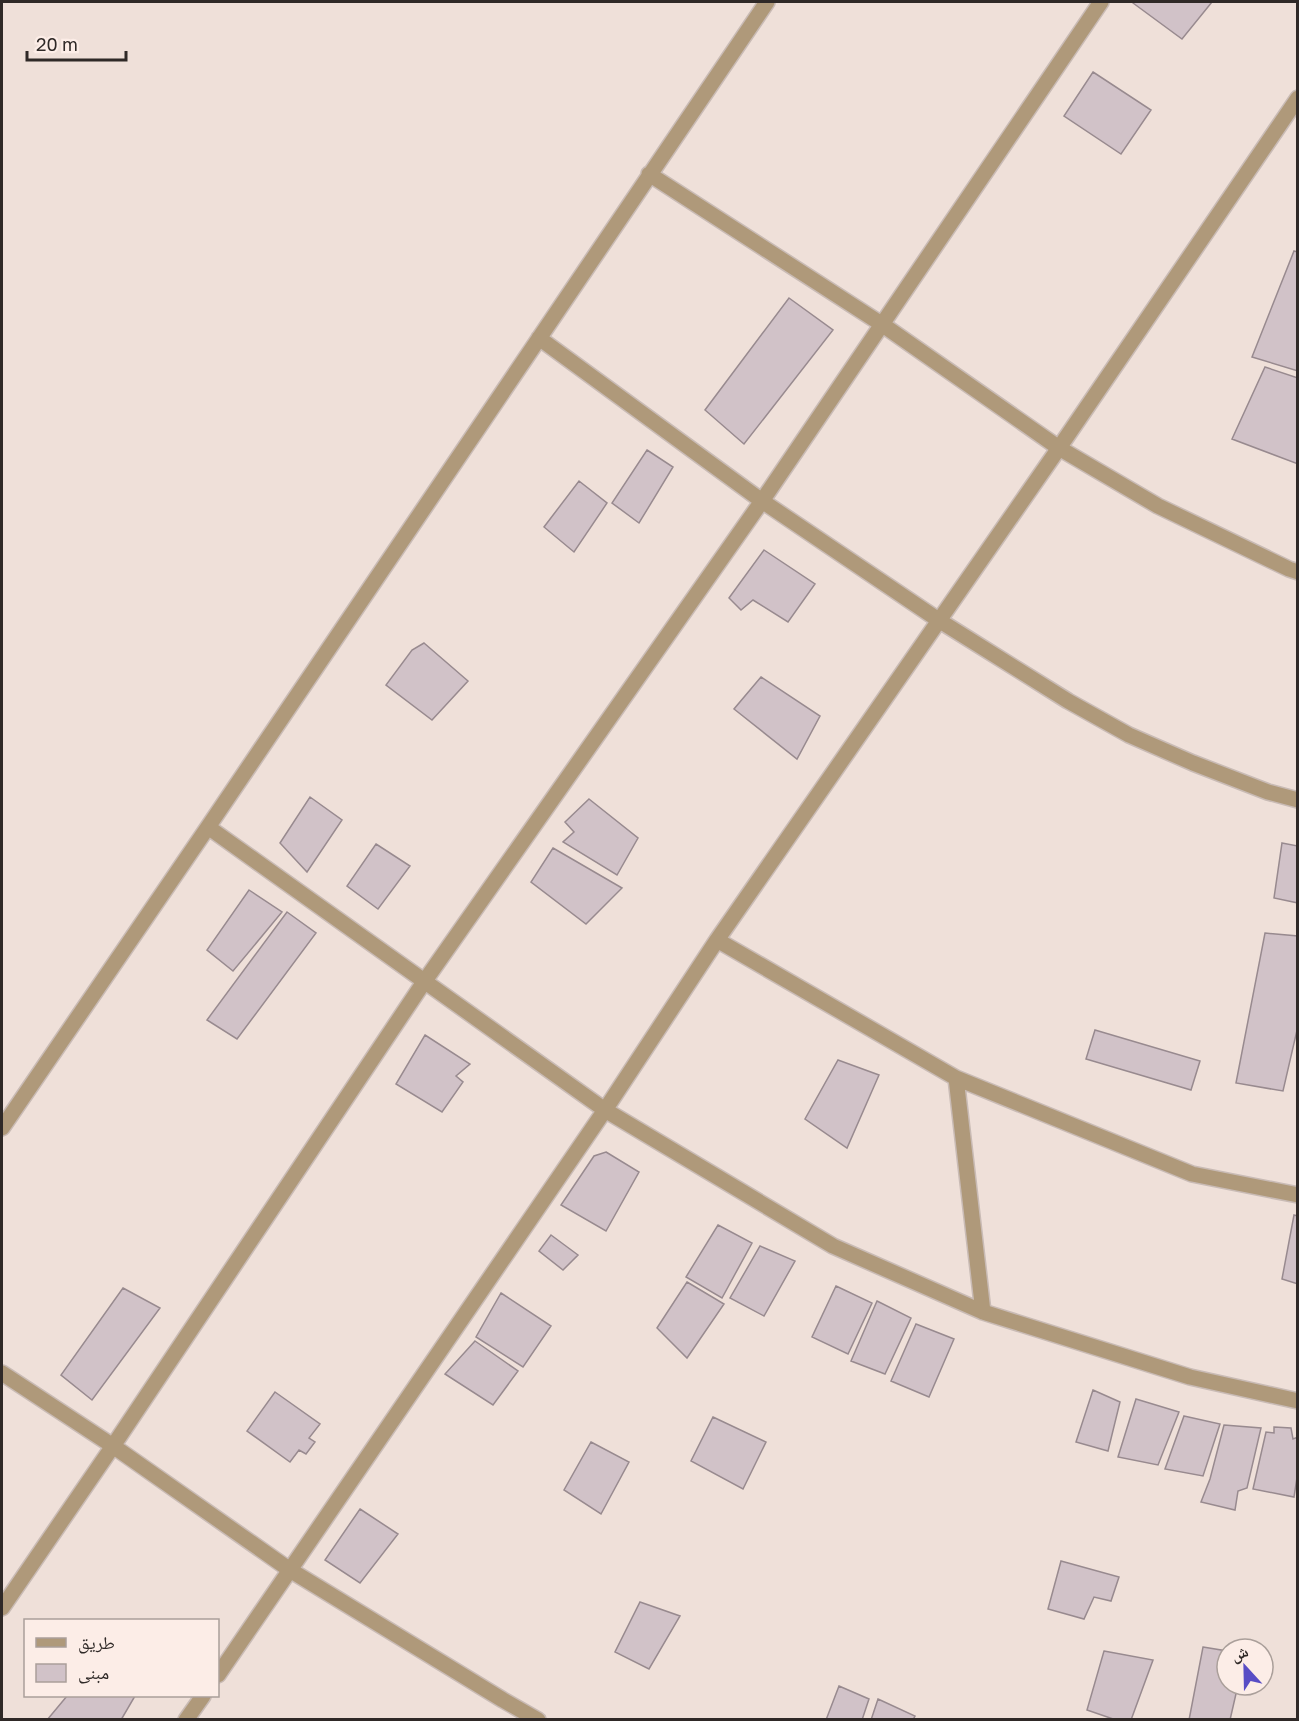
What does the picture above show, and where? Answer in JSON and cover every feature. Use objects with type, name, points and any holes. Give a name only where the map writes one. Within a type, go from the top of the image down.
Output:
[{"type":"street","points":[[2,1128],[766,2]]},
{"type":"street","points":[[2,1608],[424,982],[762,501],[1101,2]]},
{"type":"street","points":[[219,1674],[605,1110],[717,940],[940,621],[1298,98]]},
{"type":"street","points":[[650,174],[883,325],[1059,448],[1158,506],[1298,572]]},
{"type":"street","points":[[538,338],[762,501],[940,621],[1068,701],[1129,735],[1268,792],[1298,800]]},
{"type":"street","points":[[208,827],[605,1110],[832,1246],[983,1312],[1190,1377],[1298,1401]]},
{"type":"street","points":[[717,940],[956,1078],[1191,1174],[1298,1195]]},
{"type":"street","points":[[956,1078],[983,1312]]},
{"type":"street","points":[[2,1373],[113,1446],[290,1570],[502,1700],[538,1719]]},
{"type":"street","points":[[186,1719],[202,1697]]},
{"type":"building","points":[[1134,2],[1212,2],[1182,39]]},
{"type":"building","points":[[1093,72],[1151,110],[1121,154],[1064,116]]},
{"type":"building","points":[[1294,251],[1298,252],[1298,371],[1252,357]]},
{"type":"building","points":[[789,298],[833,330],[744,444],[705,410]]},
{"type":"building","points":[[1265,367],[1298,378],[1298,464],[1232,439]]},
{"type":"building","points":[[647,450],[673,467],[639,523],[612,503]]},
{"type":"building","points":[[579,481],[607,503],[574,552],[544,527]]},
{"type":"building","points":[[764,550],[815,584],[788,622],[753,600],[741,610],[729,598]]},
{"type":"building","points":[[424,643],[468,681],[432,720],[386,685],[412,650]]},
{"type":"building","points":[[761,677],[820,716],[797,759],[734,709]]},
{"type":"building","points":[[310,797],[342,820],[307,872],[280,843]]},
{"type":"building","points":[[589,799],[638,838],[617,875],[563,842],[574,832],[565,822]]},
{"type":"building","points":[[1282,843],[1298,846],[1298,903],[1274,898]]},
{"type":"building","points":[[376,844],[410,866],[378,909],[347,886]]},
{"type":"building","points":[[553,848],[622,888],[586,924],[531,882]]},
{"type":"building","points":[[249,890],[282,912],[233,971],[207,950]]},
{"type":"building","points":[[287,912],[316,933],[237,1039],[207,1020]]},
{"type":"building","points":[[1265,933],[1298,936],[1298,1026],[1283,1091],[1236,1083]]},
{"type":"building","points":[[1095,1030],[1200,1061],[1191,1090],[1086,1059]]},
{"type":"building","points":[[425,1035],[470,1064],[456,1076],[463,1082],[442,1112],[396,1084]]},
{"type":"building","points":[[838,1060],[879,1075],[847,1148],[805,1119]]},
{"type":"building","points":[[606,1152],[639,1172],[606,1231],[561,1205],[594,1156]]},
{"type":"building","points":[[1294,1215],[1298,1216],[1298,1284],[1282,1279]]},
{"type":"building","points":[[718,1225],[752,1243],[722,1298],[686,1277]]},
{"type":"building","points":[[551,1235],[578,1255],[563,1270],[539,1251]]},
{"type":"building","points":[[760,1246],[795,1261],[764,1316],[730,1298]]},
{"type":"building","points":[[687,1282],[724,1304],[687,1358],[657,1328]]},
{"type":"building","points":[[836,1286],[872,1303],[848,1354],[812,1337]]},
{"type":"building","points":[[123,1288],[160,1308],[92,1400],[61,1375]]},
{"type":"building","points":[[501,1293],[551,1326],[523,1367],[476,1337]]},
{"type":"building","points":[[877,1301],[911,1318],[885,1374],[851,1361]]},
{"type":"building","points":[[916,1324],[954,1339],[929,1397],[891,1381]]},
{"type":"building","points":[[475,1341],[518,1371],[493,1405],[445,1374]]},
{"type":"building","points":[[1093,1390],[1120,1402],[1108,1451],[1076,1442]]},
{"type":"building","points":[[275,1392],[320,1424],[309,1438],[315,1442],[306,1454],[299,1450],[290,1462],[247,1431]]},
{"type":"building","points":[[1136,1399],[1179,1412],[1158,1465],[1118,1457]]},
{"type":"building","points":[[1184,1416],[1220,1424],[1203,1476],[1165,1469]]},
{"type":"building","points":[[713,1417],[766,1442],[743,1489],[691,1461]]},
{"type":"building","points":[[1224,1425],[1261,1428],[1247,1488],[1238,1491],[1235,1510],[1201,1502],[1210,1479]]},
{"type":"building","points":[[1274,1427],[1291,1428],[1293,1439],[1298,1437],[1298,1471],[1294,1497],[1253,1489],[1266,1432],[1274,1433]]},
{"type":"building","points":[[591,1442],[629,1462],[601,1514],[564,1490]]},
{"type":"building","points":[[360,1509],[398,1534],[360,1583],[325,1560]]},
{"type":"building","points":[[1061,1561],[1119,1577],[1111,1601],[1094,1597],[1084,1619],[1048,1609]]},
{"type":"building","points":[[640,1602],[680,1616],[649,1669],[615,1652]]},
{"type":"building","points":[[1203,1647],[1215,1649],[1215,1697],[1235,1697],[1230,1720],[1189,1720]]},
{"type":"building","points":[[1104,1651],[1153,1660],[1131,1720],[1116,1720],[1087,1710]]},
{"type":"building","points":[[839,1686],[869,1699],[862,1720],[826,1720]]},
{"type":"building","points":[[66,1697],[134,1697],[121,1720],[47,1720]]},
{"type":"building","points":[[878,1699],[915,1716],[913,1720],[871,1720]]}]
